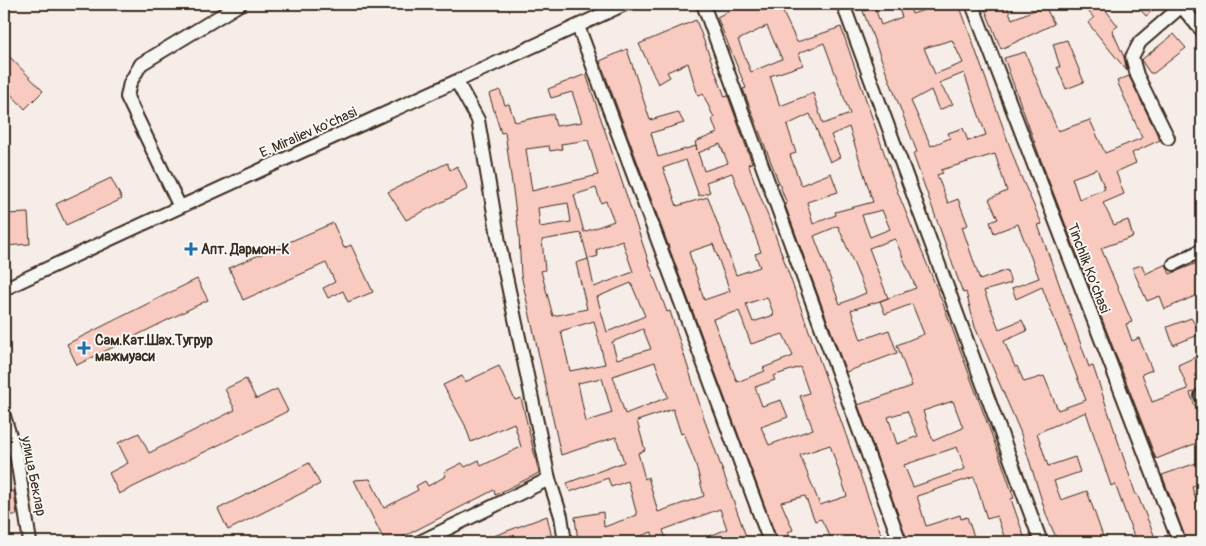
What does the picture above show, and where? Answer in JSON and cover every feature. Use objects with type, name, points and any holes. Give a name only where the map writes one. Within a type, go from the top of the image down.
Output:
[{"type":"street","points":[[179,206],[127,98],[130,83],[141,64],[240,4]]},
{"type":"street","name":"E. Miraliev ko'chasi","points":[[4,289],[179,206],[457,82],[625,4]]},
{"type":"street","points":[[703,4],[900,542]]},
{"type":"street","points":[[843,4],[1041,542]]},
{"type":"street","name":"Tinchlik Ko’chasi","points":[[972,4],[1179,542]]},
{"type":"street","points":[[1168,138],[1137,75],[1132,57],[1140,42],[1182,5],[1202,31]]},
{"type":"street","points":[[578,26],[770,542]]},
{"type":"street","points":[[457,82],[478,120],[500,248],[549,479],[561,516],[565,542]]},
{"type":"street","points":[[1174,264],[1202,250]]},
{"type":"street","name":"улица Беклар","points":[[4,416],[17,459],[30,542]]},
{"type":"street","points":[[420,542],[549,479]]},
{"type":"building","points":[[743,4],[779,4],[797,42],[841,27],[898,193],[942,301],[1001,460],[1014,498],[1011,499],[1026,542],[1006,542],[997,516],[987,519],[974,477],[917,496],[926,526],[960,515],[961,519],[967,517],[976,542],[908,542],[858,405],[912,386],[897,345],[924,334],[912,304],[885,314],[880,301],[851,310],[861,340],[889,330],[897,353],[846,372],[785,205],[787,204],[743,89],[746,88],[717,17]],"holes":[[[767,26],[782,59],[751,72],[738,40]],[[824,43],[850,114],[823,124],[813,93],[780,106],[770,76],[803,65],[799,53]],[[810,114],[830,162],[840,157],[831,135],[849,127],[873,202],[835,212],[836,215],[813,224],[807,202],[838,192],[831,173],[801,185],[790,155],[796,153],[787,125]],[[882,210],[890,229],[870,237],[862,215]],[[838,226],[866,293],[840,304],[814,236]],[[895,239],[916,288],[880,301],[888,298],[869,248]],[[953,401],[963,428],[933,441],[923,411]],[[907,411],[918,436],[897,444],[888,417]],[[957,447],[965,469],[913,487],[904,465]]]},
{"type":"building","points":[[897,4],[908,4],[912,14],[942,4],[959,4],[1019,172],[1042,224],[1038,225],[1089,367],[1093,366],[1136,495],[1157,542],[1136,542],[1115,484],[1111,486],[1086,412],[1037,433],[1048,466],[1075,457],[1080,472],[1054,481],[1061,500],[1087,491],[1105,542],[1058,542],[1047,517],[1020,431],[975,327],[966,292],[963,293],[913,154],[917,152],[863,11],[875,8],[881,25],[902,17]],"holes":[[[952,40],[963,63],[935,74],[924,48]],[[964,73],[986,135],[968,141],[963,128],[948,133],[950,138],[931,146],[911,101],[931,90],[939,110],[953,104],[939,83]],[[995,154],[1007,191],[989,199],[998,219],[990,222],[994,233],[1018,224],[1039,278],[1012,288],[1016,299],[1042,287],[1086,400],[1058,410],[1044,376],[1024,382],[1017,366],[1015,367],[1004,341],[1027,331],[1022,320],[999,329],[984,291],[1011,283],[1007,270],[980,280],[962,227],[968,225],[958,199],[948,203],[937,175],[943,173],[941,170]]]},
{"type":"building","points":[[983,4],[1006,4],[1012,19],[1045,6],[1054,24],[1001,49]]},
{"type":"building","points":[[1082,4],[1101,4],[1118,26],[1112,30],[1124,57],[1127,71],[1088,23],[1094,18]]},
{"type":"building","points":[[1135,4],[1160,4],[1146,16]]},
{"type":"building","points":[[696,20],[725,97],[728,96],[752,163],[748,164],[884,542],[833,542],[821,519],[815,521],[805,496],[781,502],[793,530],[788,532],[792,542],[778,542],[600,61],[627,49],[650,120],[678,112],[684,123],[651,133],[658,157],[696,146],[695,142],[717,133],[712,119],[714,118],[703,94],[698,96],[688,63],[667,72],[670,77],[658,84],[639,44]],"holes":[[[720,144],[728,163],[704,171],[698,153]],[[686,160],[699,196],[710,192],[706,182],[732,173],[761,252],[755,254],[760,267],[736,275],[708,197],[677,206],[663,168]],[[713,244],[730,291],[704,300],[689,252]],[[767,297],[774,315],[753,322],[746,304]],[[739,311],[751,344],[783,334],[793,356],[763,368],[765,371],[737,382],[713,319]],[[800,367],[809,393],[800,396],[813,429],[769,445],[761,427],[788,417],[781,400],[762,406],[755,387],[775,380],[773,376]],[[830,445],[847,496],[820,505],[800,455]]]},
{"type":"building","points":[[1174,34],[1186,48],[1154,73],[1150,73],[1141,60]]},
{"type":"building","points":[[1067,40],[1084,82],[1066,89],[1057,67],[1060,67],[1053,44]]},
{"type":"building","points":[[4,51],[43,91],[25,109],[4,87]]},
{"type":"building","points":[[1025,52],[1058,131],[1090,120],[1105,153],[1142,138],[1117,81],[1129,76],[1160,140],[1132,153],[1136,163],[1116,172],[1124,194],[1103,203],[1114,225],[1128,220],[1133,237],[1101,248],[1132,322],[1126,324],[1132,341],[1139,338],[1152,370],[1142,374],[1152,402],[1188,389],[1178,365],[1202,354],[1202,387],[1190,393],[1198,414],[1202,412],[1202,441],[1156,459],[1046,174],[1004,58]],"holes":[[[1097,169],[1105,189],[1079,199],[1072,178]]]},
{"type":"building","points":[[586,74],[650,266],[667,312],[670,311],[706,424],[748,542],[695,542],[727,529],[720,509],[663,530],[667,542],[654,542],[652,532],[623,542],[578,542],[575,517],[603,512],[604,527],[637,515],[628,481],[611,487],[608,478],[570,492],[567,483],[624,462],[616,437],[561,455],[521,275],[519,235],[505,132],[501,133],[489,94],[500,90],[505,105],[509,104],[515,122],[553,114],[556,126],[582,122],[572,92],[551,98],[548,89]],"holes":[[[588,140],[598,175],[532,191],[526,149],[549,146],[550,151],[562,149],[561,144]],[[596,188],[601,203],[606,201],[614,221],[584,232],[574,195]],[[568,203],[571,222],[540,227],[538,208]],[[581,233],[588,259],[576,263],[587,309],[553,316],[541,271],[545,270],[542,240]],[[622,240],[633,272],[594,287],[588,259],[598,256],[596,250]],[[631,283],[645,316],[607,332],[597,297]],[[594,321],[605,364],[570,371],[561,331]],[[643,329],[651,349],[617,359],[612,342]],[[655,362],[668,397],[625,414],[613,376]],[[602,378],[612,413],[586,422],[578,383]],[[673,409],[681,434],[684,433],[696,465],[704,496],[658,512],[648,477],[645,479],[638,453],[645,450],[637,421]]]},
{"type":"building","points":[[447,163],[450,170],[457,166],[468,189],[406,220],[388,192]]},
{"type":"building","points":[[111,178],[122,199],[66,225],[56,204]]},
{"type":"building","points":[[28,213],[30,244],[4,246],[4,214]]},
{"type":"building","points":[[333,223],[344,248],[351,245],[373,292],[348,302],[343,291],[328,298],[323,288],[335,282],[326,263],[243,300],[229,268]]},
{"type":"building","points":[[1202,261],[1202,293],[1165,309],[1160,296],[1147,301],[1132,268],[1142,265],[1145,274],[1166,264],[1170,274]]},
{"type":"building","points":[[197,279],[208,300],[77,365],[67,344]]},
{"type":"building","points":[[1191,318],[1201,334],[1173,345],[1167,327]]},
{"type":"building","points":[[499,366],[515,400],[521,398],[539,473],[495,495],[494,490],[393,542],[385,542],[354,480],[370,479],[384,508],[418,490],[416,486],[425,481],[428,486],[446,476],[444,472],[462,463],[465,467],[479,460],[481,466],[521,447],[514,423],[471,442],[465,425],[443,385],[462,376],[465,382]]},
{"type":"building","points":[[246,379],[256,399],[277,389],[288,411],[119,494],[109,473],[128,463],[118,443],[139,433],[149,453],[235,410],[225,389]]},
{"type":"building","points":[[1202,461],[1202,483],[1192,487],[1202,519],[1202,542],[1187,542],[1162,475]]},
{"type":"building","points":[[309,463],[320,484],[228,530],[218,509]]},
{"type":"building","points":[[4,491],[14,491],[17,515],[4,515]]},
{"type":"building","points":[[547,516],[552,538],[543,542],[478,542]]},
{"type":"place","name":"Апт. Дармон-К","points":[[191,249]]},
{"type":"place","name":"Сам.Кат.Шах.Тугрур мажмуаси","points":[[84,348]]}]
